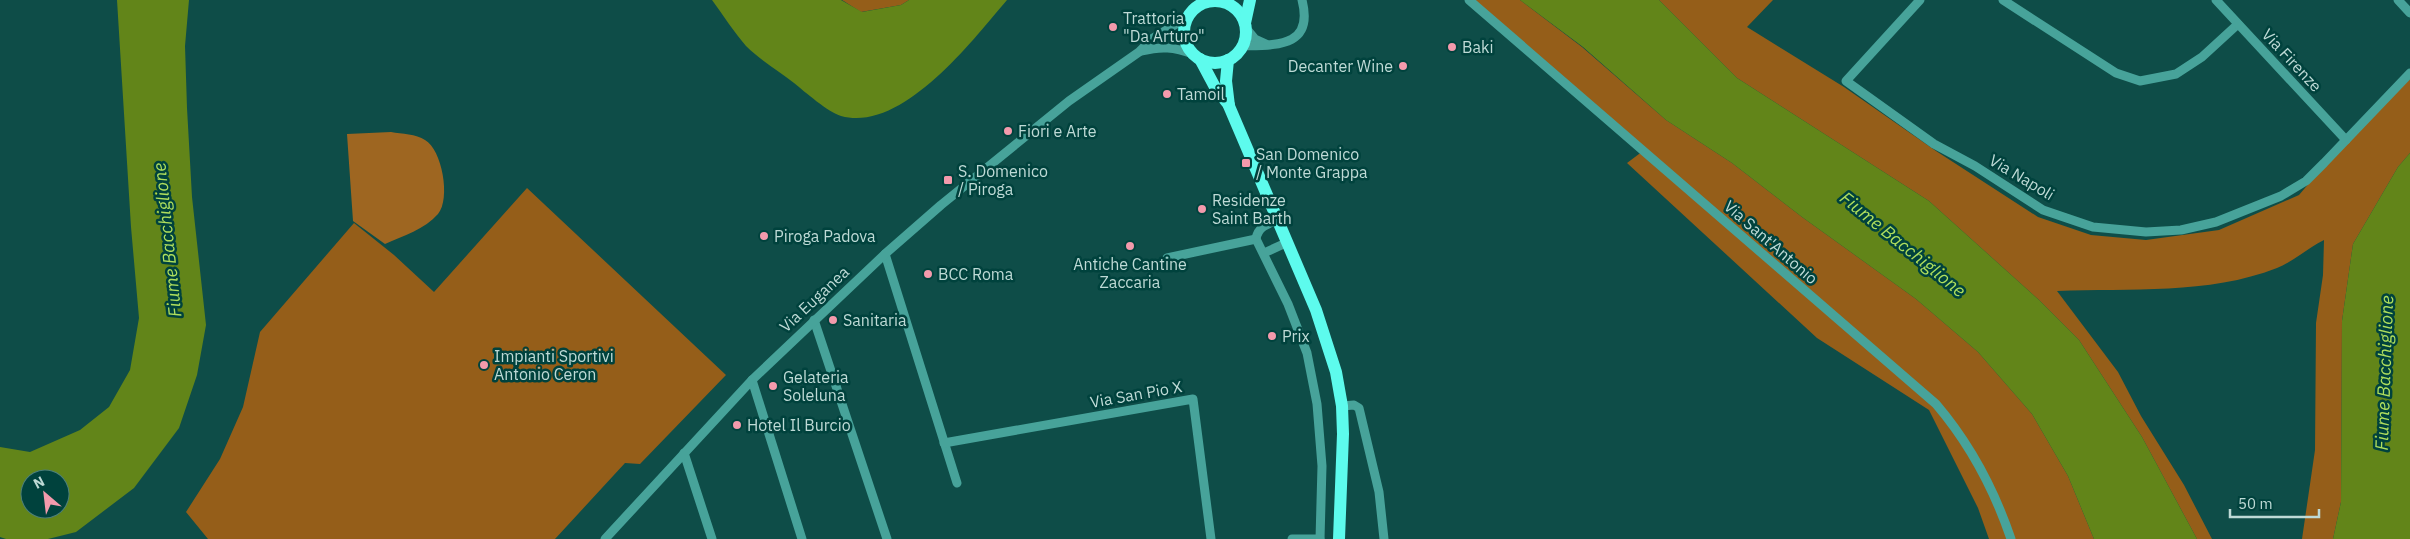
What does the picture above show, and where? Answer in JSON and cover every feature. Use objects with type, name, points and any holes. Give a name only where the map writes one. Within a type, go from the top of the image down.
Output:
[{"type":"main road","points":[[1229,106],[1226,81],[1228,60],[1234,57],[1243,46],[1250,0]]},
{"type":"main road","name":"Via Euganea","points":[[1188,18],[1193,11],[1206,3],[1224,1],[1236,10],[1245,25]]},
{"type":"main road","points":[[1188,18],[1185,36],[1216,89],[1229,106],[1288,242],[1328,342],[1342,406],[1343,463],[1339,539]]},
{"type":"main road","name":"Via Euganea","points":[[1196,56],[1214,63],[1228,60]]},
{"type":"street","points":[[1243,46],[1282,43],[1300,34],[1306,16],[1302,0]]},
{"type":"street","name":"Via Sant'Antonio","points":[[1469,0],[1936,404],[1957,429],[1975,458],[1998,502],[2011,539]]},
{"type":"street","name":"Via Napoli","points":[[1920,0],[1846,82],[1934,144],[1975,166],[2043,210],[2093,227],[2146,232],[2181,230],[2216,222],[2281,196],[2324,164],[2410,72]]},
{"type":"street","points":[[2003,0],[2116,73],[2140,81],[2176,74],[2202,57],[2238,24]]},
{"type":"street","name":"Via Firenze","points":[[2216,0],[2346,140]]},
{"type":"street","points":[[2398,0],[2410,13]]},
{"type":"street","name":"Via Euganea","points":[[605,539],[752,380],[885,254],[941,205],[1069,101],[1139,52],[1153,38],[1188,18]]},
{"type":"street","points":[[1245,25],[1255,39],[1268,45]]},
{"type":"street","name":"Via Euganea","points":[[1139,52],[1157,47],[1171,47],[1196,56]]},
{"type":"street","points":[[1278,220],[1263,226],[1257,232],[1256,239],[1288,304],[1307,353],[1317,404],[1322,466],[1320,539],[1292,539]]},
{"type":"street","points":[[1167,258],[1256,239]]},
{"type":"street","points":[[1264,253],[1288,242]]},
{"type":"street","points":[[885,254],[957,483]]},
{"type":"street","points":[[814,320],[887,539]]},
{"type":"street","points":[[752,380],[802,539]]},
{"type":"street","name":"Via San Pio X","points":[[944,442],[1193,399],[1211,539]]},
{"type":"street","points":[[1342,406],[1354,405],[1359,408],[1379,492],[1384,539]]},
{"type":"street","points":[[684,453],[712,539]]},
{"type":"shaded area","points":[[842,0],[909,0],[901,5],[861,12]]},
{"type":"shaded area","points":[[1473,0],[1520,0],[1582,47],[1666,120],[1732,163],[1802,217],[1916,299],[1978,352],[2032,414],[2068,476],[2094,539],[1989,539],[1978,508],[1929,410],[1817,338],[1627,163],[1643,151]]},
{"type":"shaded area","points":[[1659,0],[1773,0],[1747,27],[1844,87],[1936,151],[2038,217],[2091,235],[2146,240],[2219,230],[2299,195],[2346,140],[2410,79],[2410,153],[2398,167],[2353,244],[2342,321],[2341,502],[2333,539],[2302,539],[2315,450],[2316,323],[2323,275],[2324,240],[2277,268],[2251,277],[2224,283],[2140,290],[2057,291],[2118,372],[2141,416],[2184,485],[2212,539],[2197,539],[2142,437],[2079,340],[2039,300],[1929,201],[1737,78]]},
{"type":"shaded area","points":[[391,132],[417,136],[431,145],[440,163],[443,175],[444,197],[438,214],[427,224],[385,244],[353,221],[347,134]]},
{"type":"shaded area","name":"Impianti Sportivi Antonio Ceron","points":[[527,188],[726,375],[640,464],[625,463],[555,539],[208,539],[186,512],[220,459],[243,407],[260,332],[354,223],[394,255],[434,292]]},
{"type":"water","name":"Fiume Bacchiglione","points":[[117,0],[189,0],[185,46],[187,108],[192,197],[206,325],[197,375],[179,428],[134,488],[76,532],[48,539],[6,539],[0,537],[0,447],[30,452],[80,430],[109,407],[130,370],[139,318],[131,227]]},
{"type":"water","points":[[712,0],[841,0],[862,12],[901,5],[909,0],[1007,0],[975,38],[934,80],[911,98],[888,111],[864,118],[836,114],[757,56],[746,46]]},
{"type":"water","name":"Fiume Bacchiglione","points":[[1520,0],[1659,0],[1737,78],[1929,201],[2039,300],[2079,340],[2142,437],[2197,539],[2094,539],[2068,476],[2032,414],[1978,352],[1916,299],[1802,217],[1732,163],[1666,120],[1583,47]]},
{"type":"water","name":"Fiume Bacchiglione","points":[[2410,153],[2410,539],[2333,539],[2341,502],[2342,321],[2353,244],[2398,167]]},
{"type":"place","name":"Trattoria \"Da Arturo\"","points":[[1113,27]]},
{"type":"place","name":"Baki","points":[[1452,47]]},
{"type":"place","name":"Decanter Wine","points":[[1403,66]]},
{"type":"place","name":"Tamoil","points":[[1167,94]]},
{"type":"place","name":"Fiori e Arte","points":[[1008,131]]},
{"type":"place","name":"San Domenico / Monte Grappa","points":[[1246,163]]},
{"type":"place","name":"S. Domenico / Piroga","points":[[948,180]]},
{"type":"place","name":"Residenze Saint Barth","points":[[1202,209]]},
{"type":"place","name":"Piroga Padova","points":[[764,236]]},
{"type":"place","name":"Antiche Cantine Zaccaria","points":[[1130,246]]},
{"type":"place","name":"BCC Roma","points":[[928,274]]},
{"type":"place","name":"Sanitaria","points":[[833,320]]},
{"type":"place","name":"Prix","points":[[1272,336]]},
{"type":"place","name":"Impianti Sportivi Antonio Ceron","points":[[484,365]]},
{"type":"place","name":"Gelateria Soleluna","points":[[773,386]]},
{"type":"place","name":"Hotel Il Burcio","points":[[737,425]]}]
